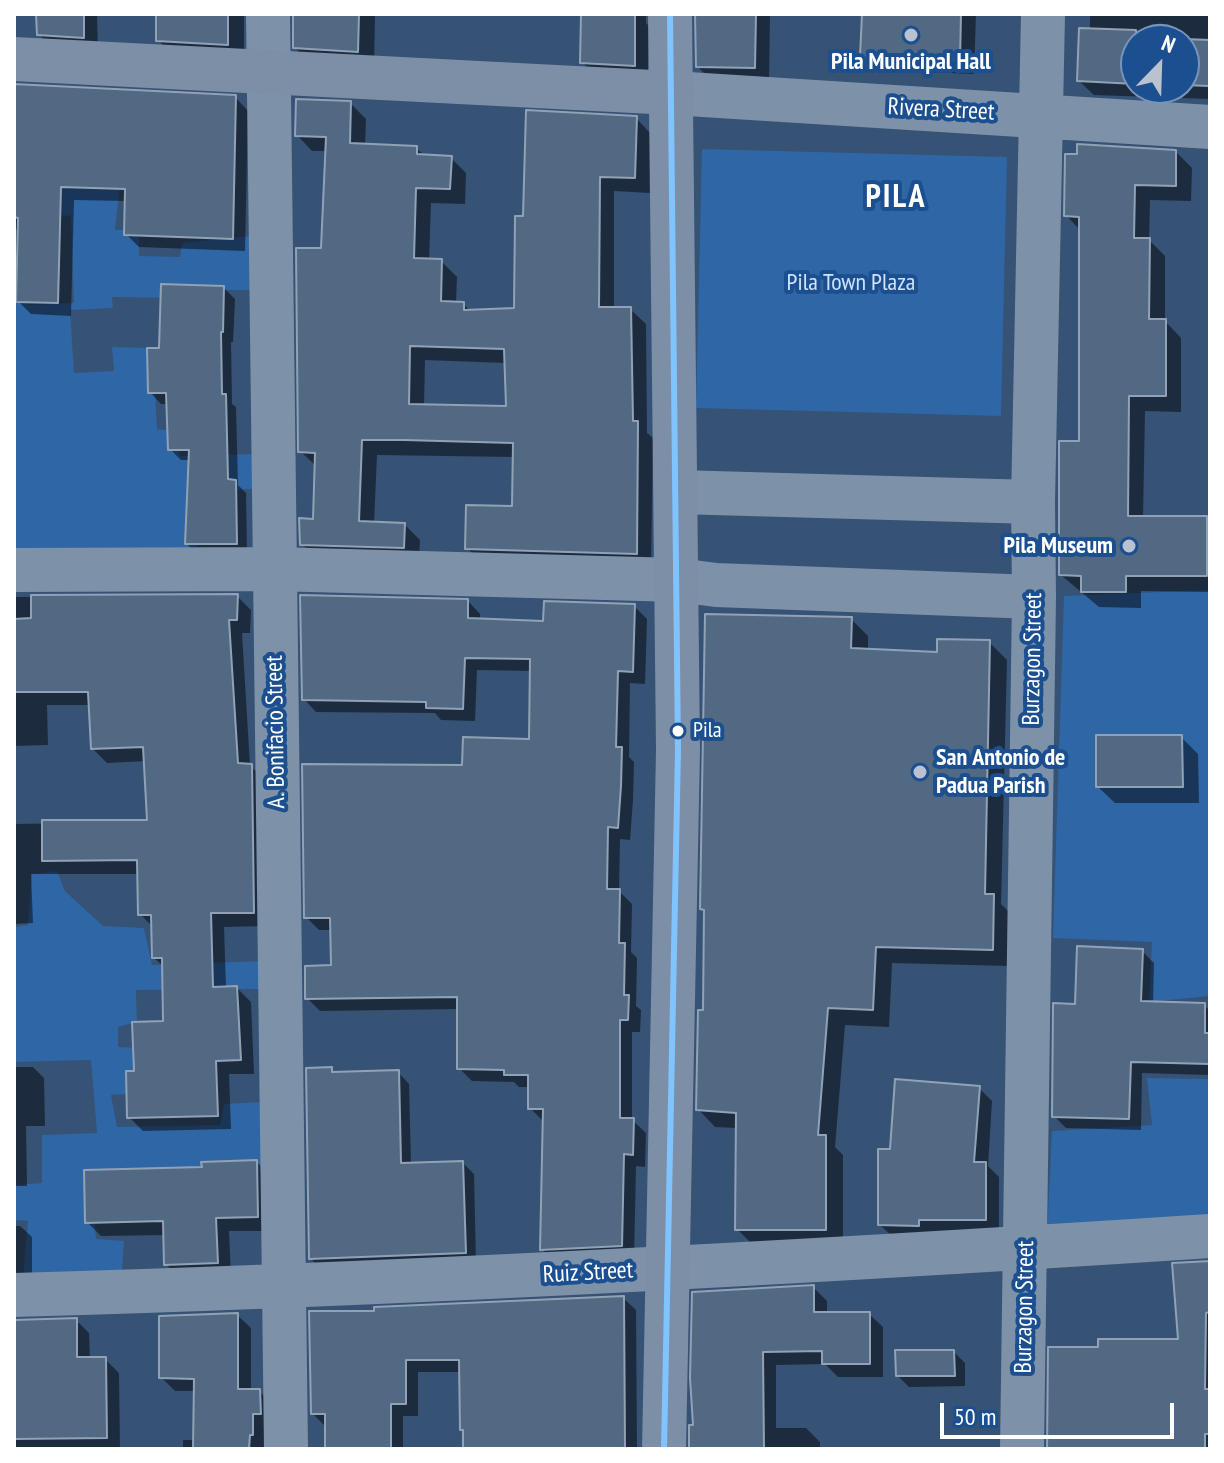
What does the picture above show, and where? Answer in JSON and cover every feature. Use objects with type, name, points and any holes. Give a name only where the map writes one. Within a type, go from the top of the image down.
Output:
[{"type":"main road","points":[[664,1449],[678,765],[670,14]]},
{"type":"main road","points":[[14,59],[672,93]]},
{"type":"street","name":"A. Bonifacio Street","points":[[268,14],[286,1449]]},
{"type":"street","name":"Burzagon Street","points":[[1022,1449],[1027,1248],[1033,502],[1043,14]]},
{"type":"street","name":"Rivera Street","points":[[672,93],[1210,127]]},
{"type":"street","points":[[677,492],[1033,502]]},
{"type":"street","points":[[14,570],[274,569],[678,580],[716,585],[1034,597]]},
{"type":"street","name":"Ruiz Street","points":[[14,1295],[283,1288],[668,1270],[1210,1236]]},
{"type":"green space","name":"Pila Town Plaza","points":[[702,149],[1007,157],[1001,416],[696,408]]},
{"type":"green space","points":[[123,156],[115,230],[139,230],[139,256],[180,257],[182,243],[250,236],[251,290],[172,290],[172,298],[112,297],[113,308],[70,310],[74,373],[114,371],[112,347],[153,348],[157,429],[178,431],[180,456],[253,454],[254,489],[197,491],[197,563],[14,561],[14,280],[28,280],[29,305],[74,303],[71,216],[62,215],[58,184]]},
{"type":"green space","points":[[1210,590],[1210,996],[1149,1002],[1152,942],[1053,938],[1064,596]]},
{"type":"green space","points":[[57,871],[65,891],[103,926],[144,928],[152,965],[261,961],[261,989],[136,990],[137,1022],[118,1027],[118,1047],[141,1048],[142,1093],[111,1095],[117,1127],[220,1125],[224,1104],[262,1102],[268,1171],[91,1177],[96,1239],[124,1241],[122,1270],[23,1279],[28,1221],[14,1220],[14,1185],[42,1183],[42,1135],[97,1133],[91,1060],[14,1062],[14,927],[28,925],[32,874]]},
{"type":"green space","points":[[1147,1078],[1210,1079],[1210,1224],[1047,1235],[1052,1131],[1152,1125]]},
{"type":"building","points":[[36,14],[84,14],[84,38],[37,35]]},
{"type":"building","points":[[156,14],[228,14],[228,45],[156,41]]},
{"type":"building","points":[[293,14],[359,14],[358,52],[293,48]]},
{"type":"building","points":[[581,14],[635,14],[635,66],[580,63]]},
{"type":"building","points":[[695,14],[756,14],[755,68],[696,67]]},
{"type":"building","name":"Pila Municipal Hall","points":[[862,14],[961,14],[960,60],[860,56]]},
{"type":"building","points":[[1079,28],[1120,29],[1120,83],[1077,81]]},
{"type":"building","points":[[1200,40],[1210,40],[1209,86],[1200,86]]},
{"type":"building","points":[[14,84],[236,95],[233,239],[124,235],[125,189],[61,187],[58,303],[16,302],[18,218],[14,217]]},
{"type":"building","points":[[296,99],[351,101],[350,143],[417,146],[417,154],[452,156],[450,189],[416,188],[414,258],[442,259],[441,301],[464,302],[464,310],[514,308],[515,216],[523,216],[526,110],[637,116],[635,178],[600,177],[599,307],[631,307],[633,421],[638,421],[637,554],[465,549],[466,505],[512,506],[513,443],[404,440],[362,440],[359,521],[405,523],[404,548],[300,545],[299,518],[313,519],[315,453],[298,452],[296,248],[321,248],[326,137],[295,136]],"holes":[[[410,346],[504,349],[506,406],[409,404]]]},
{"type":"building","points":[[1077,144],[1176,150],[1176,186],[1135,185],[1134,238],[1150,238],[1149,319],[1166,319],[1166,396],[1129,396],[1128,516],[1207,516],[1207,576],[1126,576],[1126,592],[1081,592],[1081,576],[1059,575],[1059,441],[1079,441],[1079,217],[1064,216],[1065,154],[1077,154]]},
{"type":"building","points":[[161,284],[224,286],[222,394],[226,394],[228,479],[236,480],[237,544],[185,544],[189,450],[168,450],[166,393],[148,393],[147,348],[159,348]]},
{"type":"building","points":[[238,594],[237,620],[229,620],[238,763],[252,764],[254,913],[211,913],[213,987],[237,986],[241,1060],[216,1061],[218,1116],[127,1118],[126,1071],[134,1071],[132,1022],[163,1021],[162,958],[152,958],[151,915],[138,915],[137,860],[42,861],[42,820],[147,820],[143,747],[91,749],[88,692],[14,692],[14,619],[31,618],[31,595]]},
{"type":"building","points":[[300,595],[468,599],[468,618],[543,621],[544,601],[635,604],[633,672],[618,671],[616,747],[622,747],[618,828],[608,827],[607,889],[620,889],[619,943],[625,943],[624,995],[629,995],[628,1020],[620,1020],[620,1118],[634,1118],[633,1155],[624,1154],[622,1246],[540,1250],[543,1109],[528,1109],[528,1075],[504,1075],[504,1070],[457,1069],[457,997],[305,999],[305,966],[331,965],[330,918],[304,918],[302,764],[462,765],[463,737],[529,739],[530,659],[465,658],[463,709],[426,708],[426,702],[302,700]]},
{"type":"building","points":[[705,614],[852,617],[851,648],[937,652],[937,639],[990,640],[985,894],[994,894],[993,950],[876,947],[873,1010],[828,1008],[818,1135],[826,1135],[826,1230],[735,1230],[736,1113],[696,1110],[698,1010],[703,1010],[704,910],[700,909]]},
{"type":"building","points":[[1096,735],[1182,735],[1183,787],[1096,787]]},
{"type":"building","points":[[1077,946],[1143,949],[1141,1001],[1205,1003],[1205,1033],[1210,1033],[1210,1064],[1131,1062],[1129,1119],[1052,1117],[1053,1003],[1075,1004]]},
{"type":"building","points":[[332,1067],[332,1072],[399,1070],[401,1163],[463,1161],[466,1253],[309,1259],[306,1068]]},
{"type":"building","points":[[895,1079],[980,1086],[974,1162],[986,1162],[986,1220],[919,1220],[919,1226],[878,1225],[878,1149],[890,1149]]},
{"type":"building","points":[[257,1160],[258,1217],[216,1218],[218,1263],[164,1265],[163,1221],[85,1223],[84,1170],[202,1167],[201,1162]]},
{"type":"building","points":[[1210,1261],[1205,1389],[1210,1389],[1210,1434],[1205,1434],[1205,1449],[1047,1449],[1048,1347],[1098,1347],[1098,1339],[1178,1339],[1172,1263]]},
{"type":"building","points":[[814,1285],[814,1312],[870,1312],[870,1364],[822,1364],[822,1351],[763,1352],[764,1449],[689,1449],[689,1425],[693,1425],[690,1378],[692,1292]]},
{"type":"building","points":[[624,1296],[625,1449],[463,1449],[459,1360],[406,1360],[406,1404],[391,1404],[391,1449],[325,1449],[325,1414],[311,1414],[309,1311],[374,1311],[374,1307]]},
{"type":"building","points":[[238,1313],[238,1389],[260,1389],[261,1414],[253,1414],[249,1449],[193,1449],[194,1379],[159,1378],[159,1316]]},
{"type":"building","points":[[77,1318],[77,1357],[106,1357],[107,1438],[14,1439],[14,1320]]},
{"type":"building","points":[[895,1350],[954,1350],[955,1376],[896,1376]]},
{"type":"transit line","points":[[664,1449],[678,750],[670,14]]},
{"type":"place","name":"Pila Municipal Hall","points":[[911,35]]},
{"type":"place","name":"Pila Museum","points":[[1129,546]]},
{"type":"place","name":"Pila","points":[[678,731]]},
{"type":"place","name":"San Antonio de Padua Parish","points":[[920,772]]},
{"type":"district","name":"PILA","points":[[896,198]]}]
